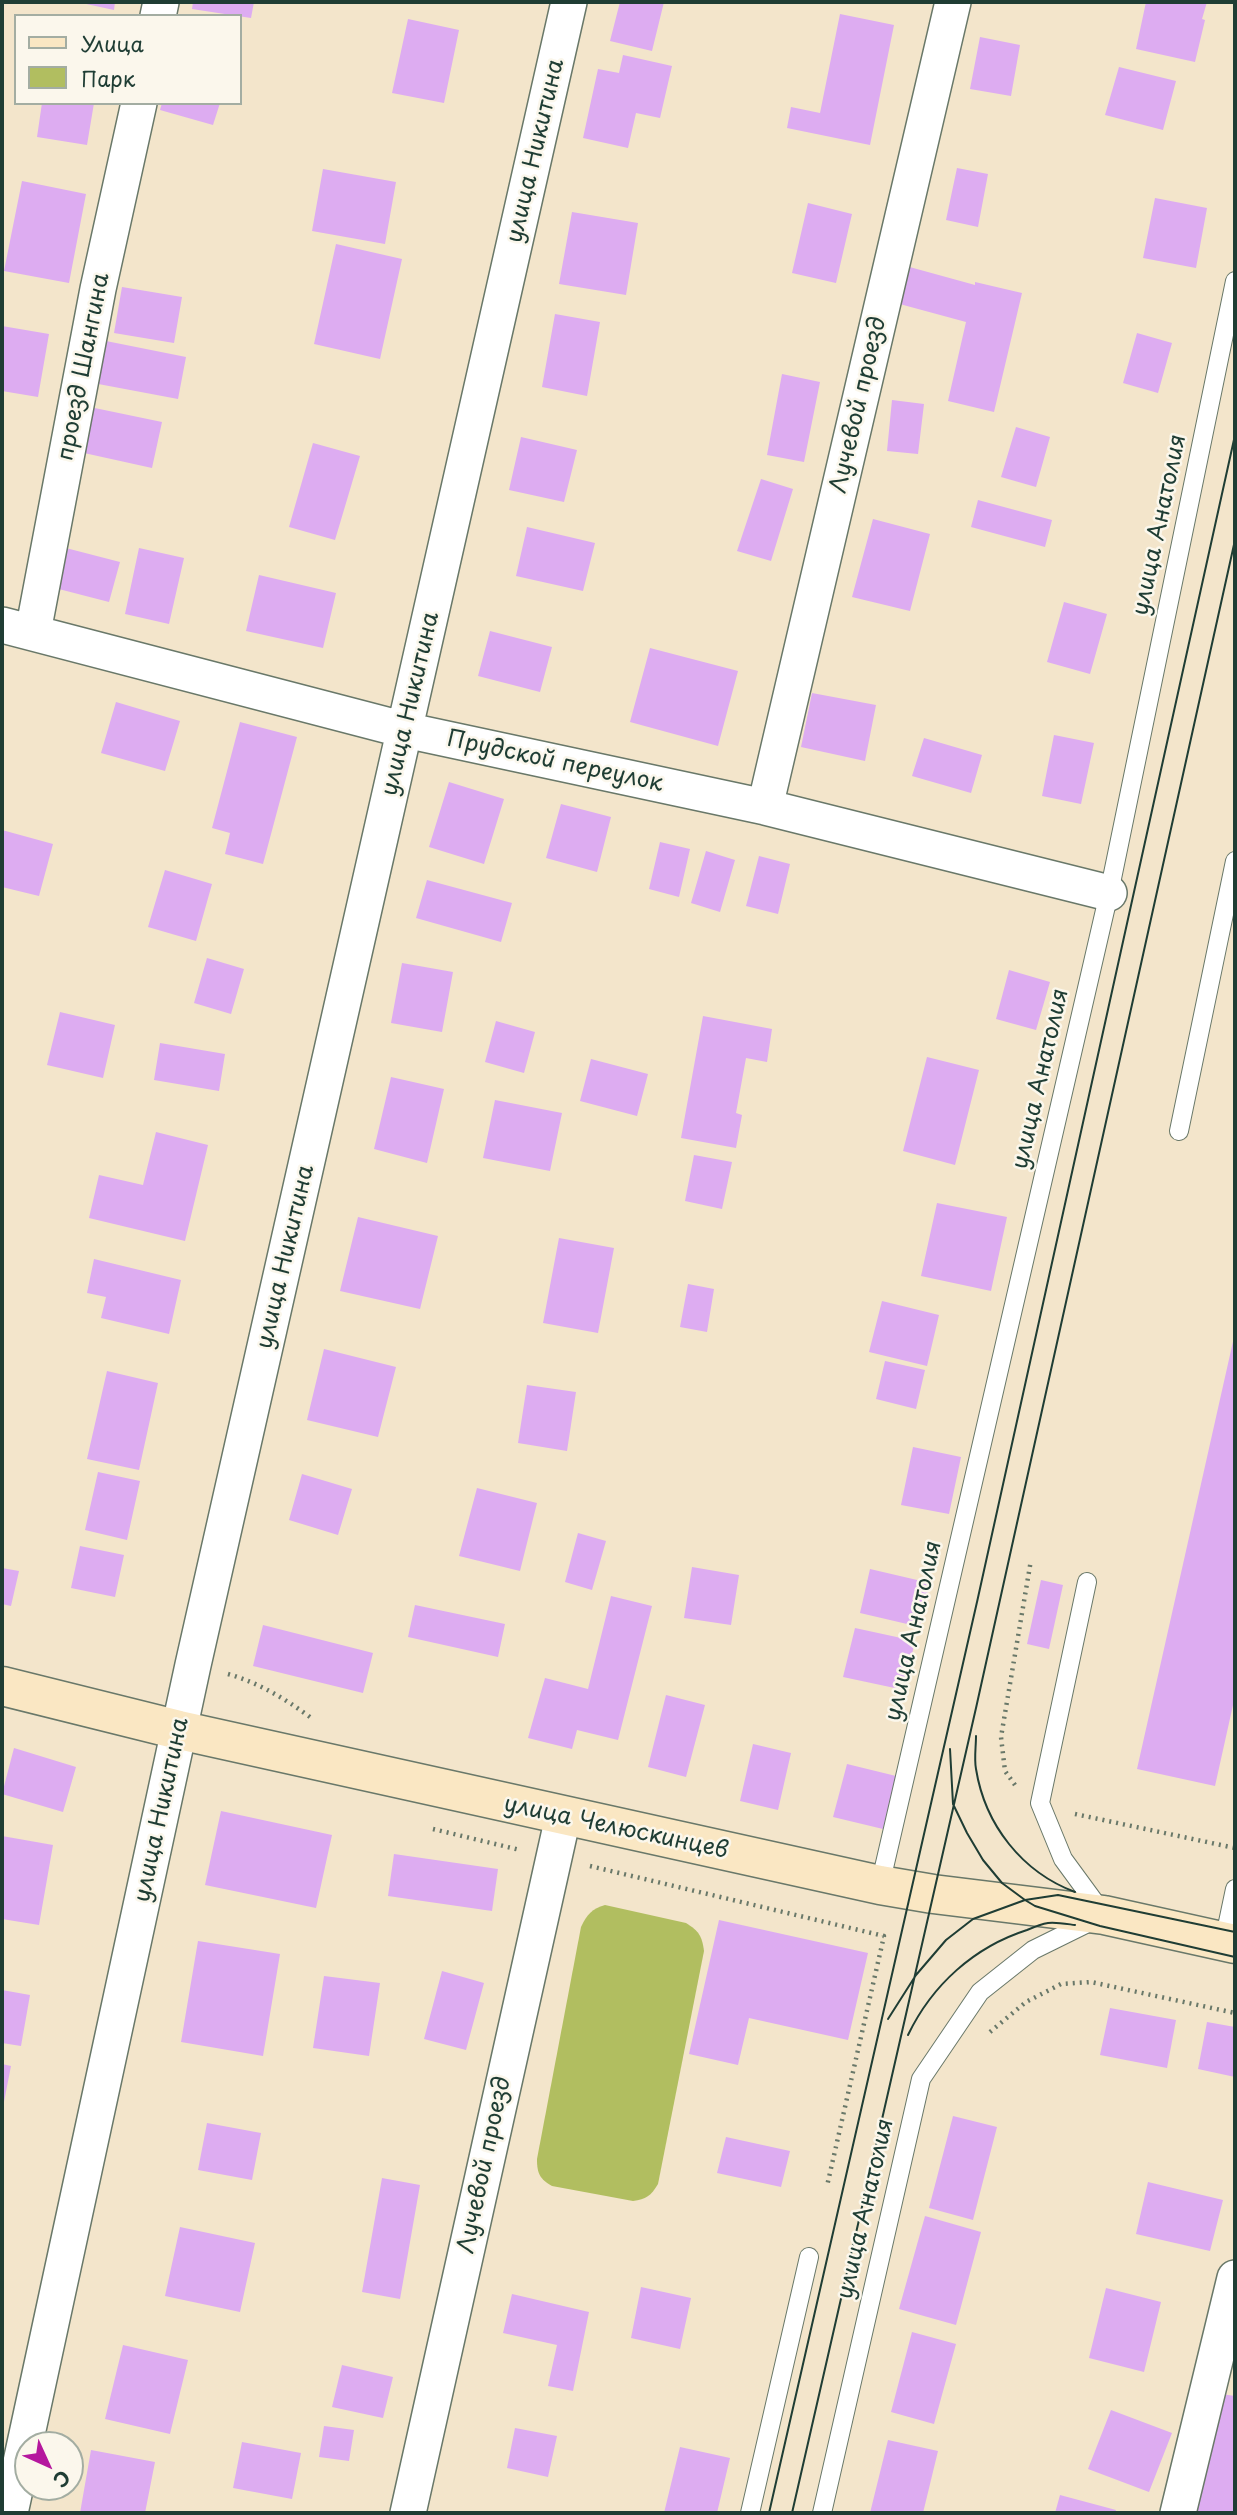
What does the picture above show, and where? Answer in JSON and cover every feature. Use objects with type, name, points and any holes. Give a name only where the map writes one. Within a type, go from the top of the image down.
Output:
[{"type":"main road","name":"улица Челюскинцев","points":[[2,1686],[179,1730],[880,1885],[1104,1915],[1230,1943]]},
{"type":"street","name":"улица Никитина","points":[[10,2513],[179,1730],[569,2]]},
{"type":"street","name":"Лучевой проезд","points":[[765,807],[953,2]]},
{"type":"street","name":"проезд Шангина","points":[[17,629],[139,105]]},
{"type":"street","name":"Прудской переулок","points":[[17,629],[405,730],[765,807],[1109,894]]},
{"type":"street","name":"Лучевой проезд","points":[[408,2513],[563,1816]]},
{"type":"street","points":[[1178,2513],[1235,2278]]},
{"type":"lane","name":"улица Анатолия","points":[[880,1885],[1109,894],[1235,281]]},
{"type":"lane","points":[[1179,1131],[1229,920],[1235,861]]},
{"type":"lane","points":[[1087,1582],[1040,1803],[1063,1859],[1104,1915]]},
{"type":"lane","points":[[1230,1943],[1235,1889]]},
{"type":"lane","name":"улица Анатолия","points":[[822,2513],[921,2079],[979,1992],[1033,1950],[1104,1915]]},
{"type":"lane","name":"улица Анатолия","points":[[750,2513],[810,2258]]},
{"type":"path","points":[[431,1829],[884,1936],[827,2186]]},
{"type":"path","points":[[984,2036],[1027,2002],[1061,1984],[1091,1982],[1235,2013]]},
{"type":"green space","points":[[605,1905],[686,1923],[699,1934],[704,1951],[658,2184],[648,2196],[633,2201],[552,2186],[540,2176],[537,2164],[581,1927],[590,1913]]},
{"type":"building","points":[[77,2],[115,2],[114,10]]},
{"type":"building","points":[[193,2],[254,2],[251,18],[242,17],[242,14],[192,9]]},
{"type":"building","points":[[620,2],[664,2],[652,51],[610,41]]},
{"type":"building","points":[[1146,2],[1207,2],[1195,62],[1136,49]]},
{"type":"building","points":[[840,14],[894,25],[870,145],[787,128],[791,107],[820,113]]},
{"type":"building","points":[[408,19],[459,30],[444,103],[392,93]]},
{"type":"building","points":[[980,37],[1020,45],[1011,96],[970,89]]},
{"type":"building","points":[[623,55],[672,66],[660,118],[636,113],[628,148],[583,138],[598,69],[619,73]]},
{"type":"building","points":[[1119,67],[1176,81],[1163,130],[1105,115]]},
{"type":"building","points":[[42,105],[94,105],[87,145],[37,137]]},
{"type":"building","points":[[161,105],[219,105],[213,125],[160,110]]},
{"type":"building","points":[[957,168],[988,174],[978,227],[946,220]]},
{"type":"building","points":[[323,169],[396,182],[385,244],[312,231]]},
{"type":"building","points":[[22,181],[86,194],[69,283],[4,271]]},
{"type":"building","points":[[1155,198],[1207,208],[1196,268],[1143,258]]},
{"type":"building","points":[[808,203],[852,214],[836,283],[792,273]]},
{"type":"building","points":[[572,212],[638,223],[626,295],[559,284]]},
{"type":"building","points":[[336,244],[402,259],[380,359],[314,344]]},
{"type":"building","points":[[906,266],[975,285],[975,282],[1022,293],[994,412],[948,401],[966,322],[896,303]]},
{"type":"building","points":[[122,287],[182,297],[174,343],[114,333]]},
{"type":"building","points":[[555,314],[600,322],[587,396],[542,387]]},
{"type":"building","points":[[2,326],[49,334],[38,397],[2,391]]},
{"type":"building","points":[[1137,333],[1172,343],[1158,393],[1123,383]]},
{"type":"building","points":[[101,340],[186,357],[178,399],[93,383]]},
{"type":"building","points":[[782,374],[820,382],[804,462],[767,455]]},
{"type":"building","points":[[892,400],[924,404],[918,454],[887,451]]},
{"type":"building","points":[[85,406],[162,422],[152,468],[75,451]]},
{"type":"building","points":[[1016,427],[1050,437],[1036,487],[1001,477]]},
{"type":"building","points":[[521,437],[577,450],[564,502],[509,490]]},
{"type":"building","points":[[313,443],[360,456],[335,540],[289,527]]},
{"type":"building","points":[[761,479],[793,489],[771,561],[737,551]]},
{"type":"building","points":[[978,500],[1052,520],[1045,547],[971,527]]},
{"type":"building","points":[[873,519],[930,534],[910,611],[852,597]]},
{"type":"building","points":[[527,527],[595,543],[583,591],[516,576]]},
{"type":"building","points":[[62,547],[120,562],[109,602],[51,587]]},
{"type":"building","points":[[139,548],[184,558],[169,624],[125,614]]},
{"type":"building","points":[[259,575],[336,593],[323,648],[246,631]]},
{"type":"building","points":[[1064,602],[1107,614],[1090,674],[1047,662]]},
{"type":"building","points":[[490,631],[552,647],[540,692],[478,676]]},
{"type":"building","points":[[650,648],[738,671],[718,746],[630,722]]},
{"type":"building","points":[[812,693],[876,705],[865,761],[801,747]]},
{"type":"building","points":[[116,702],[180,721],[165,771],[101,753]]},
{"type":"building","points":[[240,722],[297,737],[263,864],[225,854],[230,833],[212,828]]},
{"type":"building","points":[[1054,735],[1094,743],[1081,804],[1042,796]]},
{"type":"building","points":[[924,738],[982,755],[971,793],[912,776]]},
{"type":"building","points":[[449,782],[504,799],[484,864],[429,847]]},
{"type":"building","points":[[561,804],[611,817],[597,872],[546,858]]},
{"type":"building","points":[[2,830],[53,844],[39,896],[2,887]]},
{"type":"building","points":[[660,842],[690,849],[679,897],[649,889]]},
{"type":"building","points":[[706,851],[735,860],[720,912],[691,903]]},
{"type":"building","points":[[759,856],[790,864],[778,914],[746,906]]},
{"type":"building","points":[[165,870],[212,884],[196,941],[148,927]]},
{"type":"building","points":[[427,880],[512,903],[501,942],[416,918]]},
{"type":"building","points":[[207,958],[244,969],[231,1014],[194,1003]]},
{"type":"building","points":[[402,963],[453,972],[442,1032],[391,1023]]},
{"type":"building","points":[[1009,970],[1050,982],[1036,1030],[996,1019]]},
{"type":"building","points":[[60,1012],[115,1025],[103,1078],[47,1065]]},
{"type":"building","points":[[703,1016],[772,1029],[767,1062],[746,1058],[736,1113],[742,1115],[736,1148],[681,1138]]},
{"type":"building","points":[[496,1021],[535,1032],[524,1073],[485,1062]]},
{"type":"building","points":[[160,1043],[225,1054],[219,1091],[154,1080]]},
{"type":"building","points":[[927,1057],[979,1070],[955,1165],[903,1151]]},
{"type":"building","points":[[591,1059],[648,1074],[637,1116],[580,1101]]},
{"type":"building","points":[[391,1077],[444,1089],[427,1163],[374,1149]]},
{"type":"building","points":[[495,1100],[562,1113],[550,1171],[483,1158]]},
{"type":"building","points":[[156,1132],[208,1145],[185,1241],[89,1218],[99,1175],[143,1185]]},
{"type":"building","points":[[694,1155],[732,1162],[722,1209],[685,1201]]},
{"type":"building","points":[[937,1203],[1007,1217],[991,1291],[921,1276]]},
{"type":"building","points":[[358,1217],[438,1236],[420,1309],[340,1291]]},
{"type":"building","points":[[559,1238],[614,1248],[598,1333],[543,1323]]},
{"type":"building","points":[[94,1259],[181,1280],[169,1334],[101,1318],[106,1297],[87,1293]]},
{"type":"building","points":[[688,1284],[714,1289],[707,1332],[680,1327]]},
{"type":"building","points":[[882,1301],[939,1315],[927,1366],[869,1352]]},
{"type":"building","points":[[1234,1337],[1235,1696],[1215,1786],[1137,1769]]},
{"type":"building","points":[[324,1349],[396,1367],[378,1437],[307,1420]]},
{"type":"building","points":[[885,1361],[925,1370],[916,1409],[876,1399]]},
{"type":"building","points":[[107,1371],[158,1383],[139,1470],[87,1459]]},
{"type":"building","points":[[527,1385],[576,1392],[567,1451],[518,1443]]},
{"type":"building","points":[[913,1447],[961,1457],[949,1514],[901,1505]]},
{"type":"building","points":[[98,1472],[140,1481],[127,1540],[85,1530]]},
{"type":"building","points":[[302,1474],[352,1489],[338,1535],[289,1520]]},
{"type":"building","points":[[477,1488],[537,1503],[520,1571],[459,1556]]},
{"type":"building","points":[[578,1533],[606,1541],[592,1590],[565,1582]]},
{"type":"building","points":[[80,1546],[124,1555],[115,1597],[71,1588]]},
{"type":"building","points":[[692,1567],[739,1575],[731,1625],[684,1618]]},
{"type":"building","points":[[2,1568],[19,1571],[11,1606],[2,1604]]},
{"type":"building","points":[[870,1569],[930,1583],[920,1627],[860,1613]]},
{"type":"building","points":[[1041,1580],[1063,1585],[1049,1649],[1027,1644]]},
{"type":"building","points":[[611,1596],[652,1606],[618,1740],[577,1730],[572,1749],[528,1738],[545,1678],[588,1689]]},
{"type":"building","points":[[415,1605],[505,1624],[498,1657],[408,1637]]},
{"type":"building","points":[[263,1625],[373,1653],[363,1693],[253,1666]]},
{"type":"building","points":[[855,1628],[915,1641],[904,1690],[843,1677]]},
{"type":"building","points":[[666,1695],[705,1705],[686,1777],[648,1767]]},
{"type":"building","points":[[753,1744],[791,1753],[778,1810],[740,1801]]},
{"type":"building","points":[[14,1748],[76,1767],[63,1812],[2,1794]]},
{"type":"building","points":[[847,1764],[896,1776],[883,1829],[833,1817]]},
{"type":"building","points":[[221,1811],[332,1835],[316,1908],[205,1885]]},
{"type":"building","points":[[2,1836],[53,1845],[39,1925],[2,1919]]},
{"type":"building","points":[[394,1854],[498,1869],[492,1911],[388,1896]]},
{"type":"building","points":[[719,1920],[868,1953],[848,2040],[749,2018],[738,2065],[689,2054]]},
{"type":"building","points":[[198,1941],[280,1954],[263,2056],[181,2042]]},
{"type":"building","points":[[442,1971],[484,1983],[466,2050],[424,2039]]},
{"type":"building","points":[[324,1976],[380,1983],[369,2056],[313,2048]]},
{"type":"building","points":[[2,1990],[30,1995],[21,2046],[2,2043]]},
{"type":"building","points":[[1110,2008],[1176,2020],[1167,2068],[1100,2055]]},
{"type":"building","points":[[1207,2022],[1235,2027],[1235,2077],[1198,2069]]},
{"type":"building","points":[[2,2064],[11,2066],[3,2107],[2,2107]]},
{"type":"building","points":[[953,2116],[997,2127],[973,2220],[929,2208]]},
{"type":"building","points":[[207,2123],[261,2133],[252,2180],[198,2170]]},
{"type":"building","points":[[726,2137],[790,2151],[781,2187],[717,2173]]},
{"type":"building","points":[[382,2178],[420,2185],[400,2299],[362,2292]]},
{"type":"building","points":[[1148,2182],[1223,2200],[1210,2251],[1136,2234]]},
{"type":"building","points":[[925,2216],[981,2232],[956,2325],[899,2309]]},
{"type":"building","points":[[180,2227],[255,2243],[240,2312],[165,2296]]},
{"type":"building","points":[[641,2287],[691,2298],[680,2349],[631,2338]]},
{"type":"building","points":[[1106,2288],[1161,2302],[1144,2372],[1089,2358]]},
{"type":"building","points":[[512,2294],[589,2312],[573,2391],[548,2386],[557,2345],[503,2333]]},
{"type":"building","points":[[912,2332],[956,2344],[934,2424],[891,2412]]},
{"type":"building","points":[[123,2345],[188,2360],[170,2434],[105,2419]]},
{"type":"building","points":[[342,2365],[393,2377],[383,2418],[332,2407]]},
{"type":"building","points":[[1214,2393],[1235,2396],[1235,2513],[1193,2513]]},
{"type":"building","points":[[1111,2410],[1172,2433],[1149,2492],[1088,2469]]},
{"type":"building","points":[[324,2426],[354,2430],[349,2461],[319,2457]]},
{"type":"building","points":[[515,2428],[557,2436],[548,2477],[507,2468]]},
{"type":"building","points":[[888,2440],[938,2451],[923,2513],[870,2513]]},
{"type":"building","points":[[242,2442],[301,2453],[292,2499],[233,2488]]},
{"type":"building","points":[[680,2447],[730,2458],[717,2513],[664,2513]]},
{"type":"building","points":[[91,2450],[155,2462],[145,2513],[80,2513]]},
{"type":"building","points":[[1060,2495],[1116,2510],[1115,2513],[1055,2513]]},
{"type":"tram line","points":[[769,2513],[977,1602],[1235,435]]},
{"type":"tram line","points":[[792,2513],[976,1708],[1235,540]]},
{"type":"tram line","points":[[976,1736],[975,1765],[981,1790],[997,1827],[1009,1844],[1038,1872],[1075,1892]]},
{"type":"tram line","points":[[950,1749],[953,1804],[967,1833],[983,1860],[1002,1883],[1025,1900],[1035,1906],[1100,1926],[1235,1957]]},
{"type":"tram line","points":[[888,2019],[916,1975],[946,1940],[973,1919],[1025,1900],[1058,1895],[1235,1932]]},
{"type":"tram line","points":[[908,2035],[942,1984],[972,1958],[1008,1937],[1040,1925],[1075,1925]]}]
